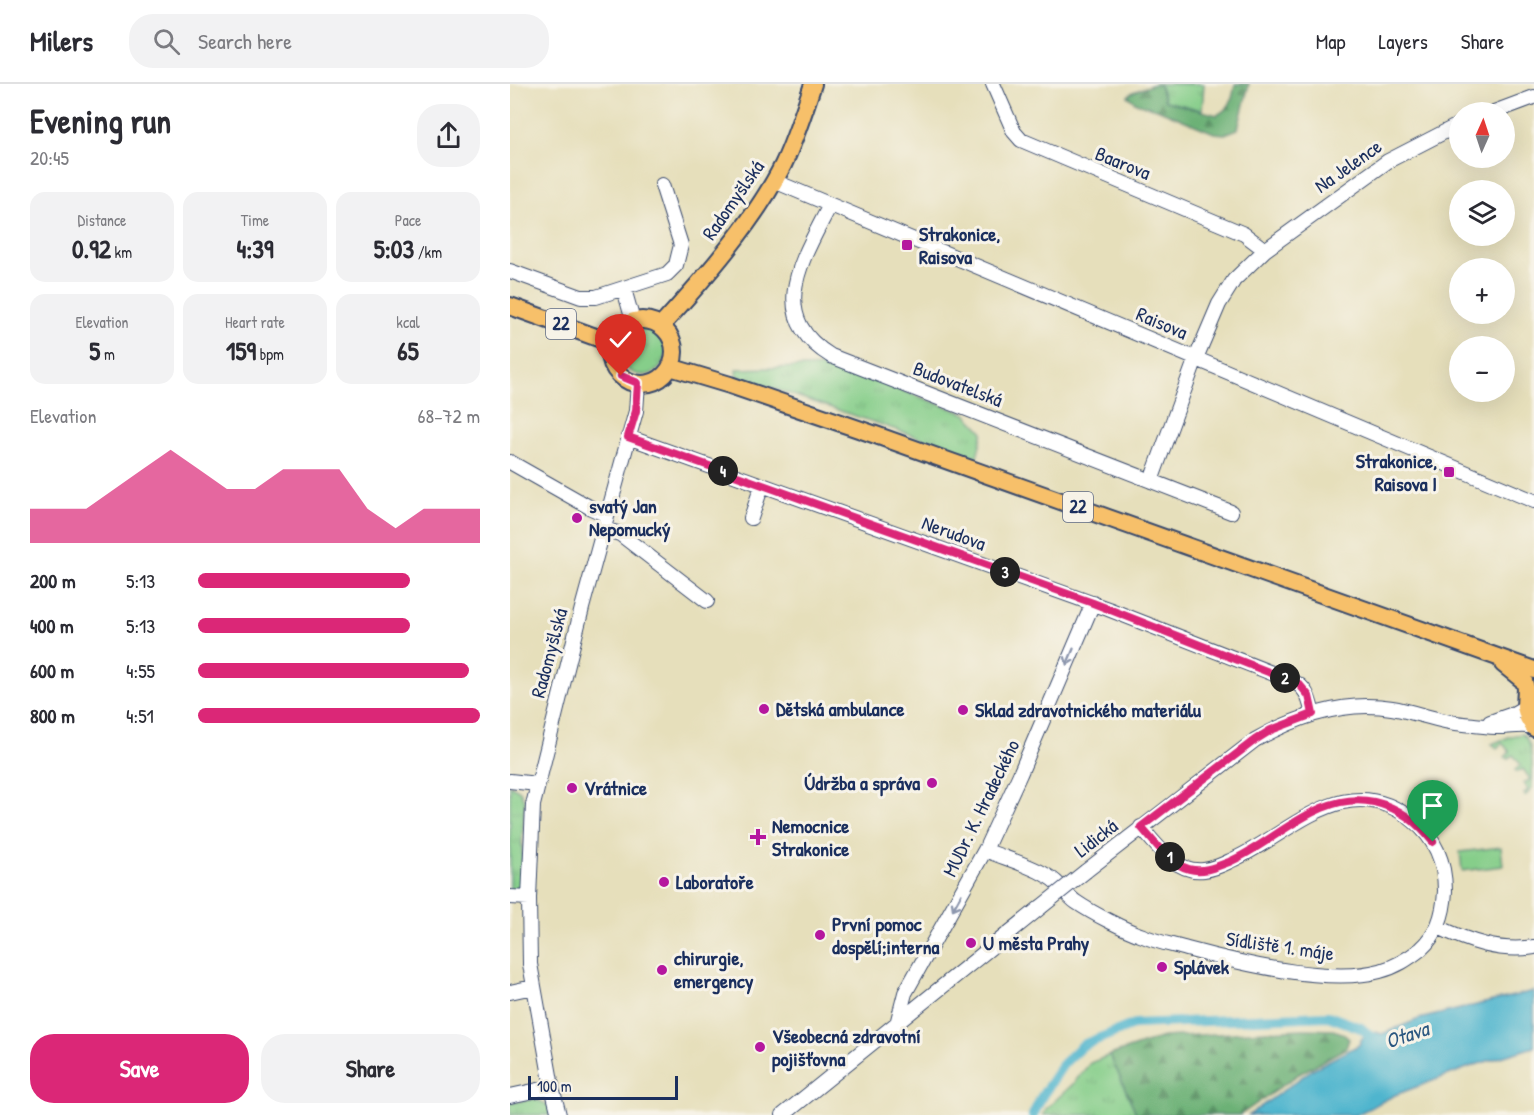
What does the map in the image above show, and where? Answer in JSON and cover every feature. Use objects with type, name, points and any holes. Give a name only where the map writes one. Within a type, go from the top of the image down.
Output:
[{"type":"main road","name":"Radomyšlská","points":[[661,326],[761,202],[789,150],[813,84]]},
{"type":"main road","name":"22","points":[[510,306],[612,343]]},
{"type":"main road","points":[[648,320],[661,326],[668,332],[674,349],[670,367],[660,378],[653,381],[638,383],[629,381],[616,369],[610,352],[620,329],[633,321],[648,320]]},
{"type":"main road","name":"22","points":[[670,367],[800,408],[1534,670]]},
{"type":"main road","name":"22","points":[[1485,652],[1524,681],[1526,702]]},
{"type":"main road","points":[[1534,681],[1526,702],[1528,718],[1534,728]]},
{"type":"street","name":"Baarova","points":[[993,84],[1014,132],[1021,140],[1245,234],[1265,250]]},
{"type":"street","points":[[1515,105],[1534,97]]},
{"type":"street","name":"Na Jelence","points":[[1265,250],[1388,161],[1449,130]]},
{"type":"street","name":"Raisova","points":[[774,181],[1534,501]]},
{"type":"street","points":[[510,271],[581,297],[596,297],[667,274],[676,265],[681,245],[662,185]]},
{"type":"street","name":"Budovatelská","points":[[830,205],[798,270],[794,286],[797,318],[804,331],[823,351],[1231,512]]},
{"type":"street","points":[[1151,481],[1196,358],[1219,304],[1247,266],[1265,250]]},
{"type":"street","points":[[624,289],[633,321]]},
{"type":"street","name":"Radomyšlská","points":[[559,1115],[533,987],[529,941],[531,830],[537,784],[636,411],[638,383]]},
{"type":"street","name":"Nerudova","points":[[628,437],[1093,603],[1299,684],[1309,696],[1313,714]]},
{"type":"street","points":[[510,462],[591,508],[605,522],[707,601]]},
{"type":"street","points":[[751,518],[762,485]]},
{"type":"street","name":"MUDr. K. Hradeckého","points":[[897,1024],[905,993],[985,850],[1093,603]]},
{"type":"street","name":"Lidická","points":[[1479,725],[1513,714],[1526,702]]},
{"type":"street","name":"Lidická","points":[[783,1115],[1141,827],[1271,730],[1313,714],[1356,706],[1391,707],[1448,722],[1534,728]]},
{"type":"street","points":[[510,781],[537,784]]},
{"type":"street","name":"Sídliště 1. máje","points":[[985,850],[1049,876],[1075,902],[1142,936],[1223,958],[1284,970],[1350,975],[1379,972],[1401,963],[1423,947],[1438,927],[1444,901],[1443,862],[1433,842],[1421,826],[1406,814],[1388,805],[1366,800],[1348,800],[1332,804],[1311,814],[1244,855],[1203,871],[1188,869],[1174,862],[1141,827]]},
{"type":"street","points":[[510,897],[529,898]]},
{"type":"street","points":[[1438,927],[1457,936],[1490,946],[1507,949],[1534,947]]},
{"type":"street","points":[[510,992],[533,987]]},
{"type":"street","points":[[510,1096],[552,1087]]},
{"type":"green space","points":[[1154,84],[1159,84],[1165,101],[1217,115],[1226,109],[1235,84],[1249,84],[1238,129],[1225,134],[1214,133],[1157,109],[1136,103],[1128,96]]},
{"type":"green space","points":[[1159,84],[1204,84],[1202,110],[1165,101]]},
{"type":"green space","points":[[643,329],[652,330],[659,336],[665,343],[665,361],[659,368],[652,374],[643,375],[634,374],[627,368],[621,361],[620,352],[621,343],[627,336],[634,330]]},
{"type":"green space","points":[[835,366],[966,414],[983,432],[977,457],[737,376],[736,369]]},
{"type":"green space","points":[[1522,734],[1529,743],[1532,766],[1532,789],[1525,796],[1524,793],[1528,790],[1524,783],[1530,779],[1523,769],[1517,772],[1515,770],[1521,765],[1513,755],[1507,759],[1505,757],[1510,752],[1502,743],[1497,748],[1492,744]]},
{"type":"green space","points":[[510,785],[520,791],[525,802],[522,885],[519,889],[510,890]]},
{"type":"green space","points":[[1501,847],[1503,866],[1462,871],[1460,852]]},
{"type":"green space","points":[[1303,1029],[1333,1030],[1349,1039],[1346,1048],[1299,1074],[1240,1115],[1137,1115],[1110,1055],[1163,1037]]},
{"type":"green space","points":[[1110,1055],[1137,1115],[1043,1115],[1090,1063]]},
{"type":"green space","points":[[534,1099],[549,1106],[554,1115],[510,1115],[510,1103]]},
{"type":"water","name":"Otava","points":[[1534,991],[1534,1047],[1475,1065],[1395,1095],[1356,1115],[1249,1115],[1313,1069],[1359,1045],[1362,1038],[1376,1032],[1382,1034],[1419,1019]]},
{"type":"waterway","name":"Otava","points":[[1033,1115],[1042,1096],[1064,1063],[1083,1045],[1135,1024],[1328,1016],[1361,1028],[1380,1044]]},
{"type":"place","name":"Strakonice, Raisova","points":[[907,245]]},
{"type":"place","name":"Strakonice, Raisova I","points":[[1449,472]]},
{"type":"place","name":"svatý Jan Nepomucký","points":[[577,518]]},
{"type":"place","name":"Dětská ambulance","points":[[764,709]]},
{"type":"place","name":"Sklad zdravotnického materiálu","points":[[963,710]]},
{"type":"place","name":"Údržba a správa","points":[[932,783]]},
{"type":"place","name":"Vrátnice","points":[[572,788]]},
{"type":"place","name":"Nemocnice Strakonice","points":[[758,837]]},
{"type":"place","name":"Laboratoře","points":[[664,882]]},
{"type":"place","name":"První pomoc dospělí;interna","points":[[820,935]]},
{"type":"place","name":"U města Prahy","points":[[971,943]]},
{"type":"place","name":"Splávek","points":[[1162,967]]},
{"type":"place","name":"chirurgie, emergency","points":[[662,970]]},
{"type":"place","name":"Všeobecná zdravotní pojišťovna","points":[[760,1047]]},
{"type":"route","points":[[621,376],[638,383],[636,411],[628,437],[1093,603],[1299,684],[1304,688],[1309,696],[1313,714],[1271,730],[1255,740],[1141,827],[1174,862],[1188,869],[1203,871],[1218,866],[1244,855],[1311,814],[1332,804],[1348,800],[1366,800],[1388,805],[1406,814],[1421,826],[1433,842]]}]
